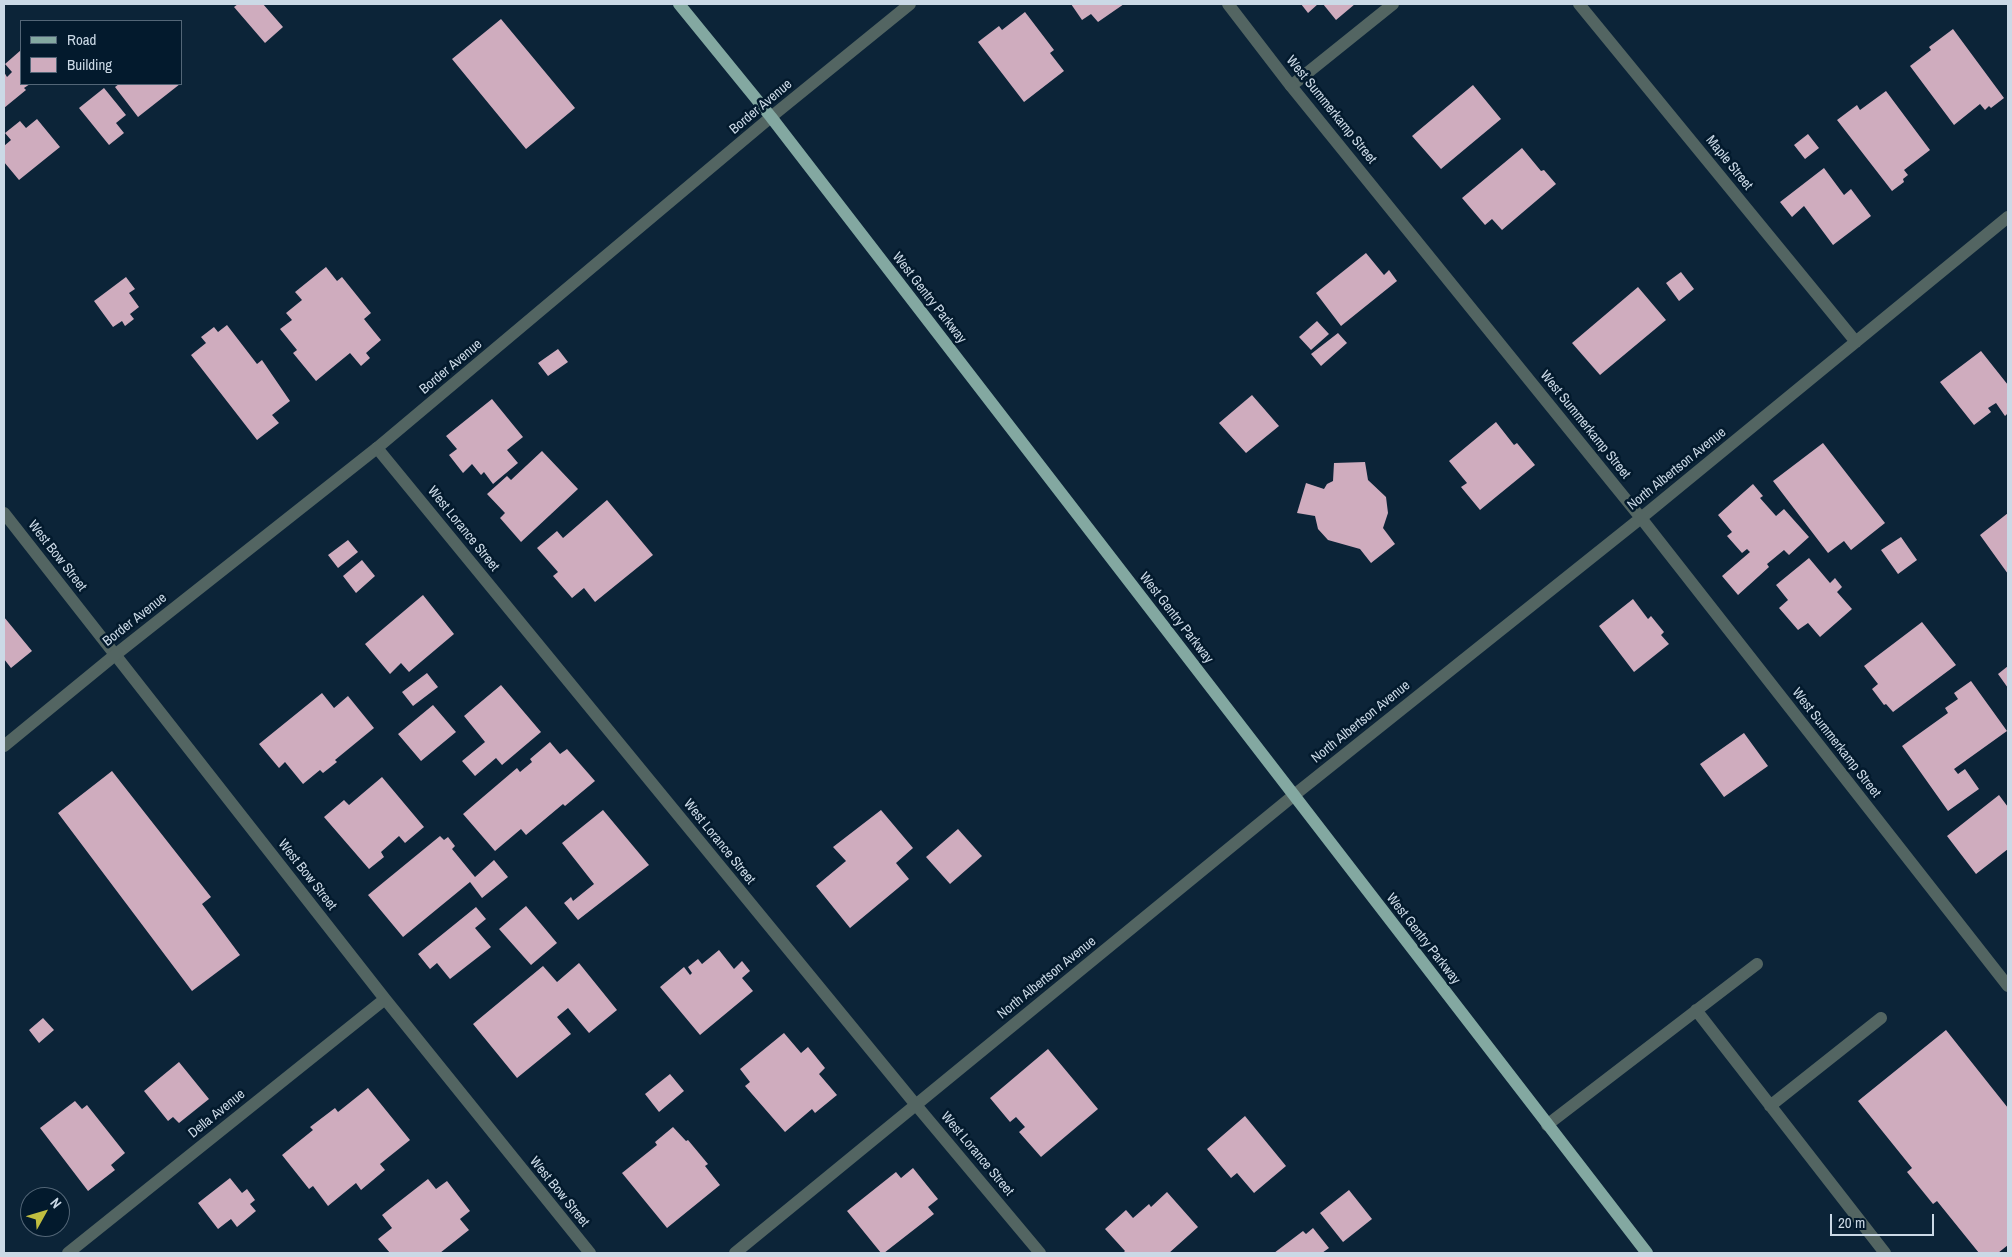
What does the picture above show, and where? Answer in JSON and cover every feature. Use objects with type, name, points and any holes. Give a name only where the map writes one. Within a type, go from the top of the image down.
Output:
[{"type":"main road","name":"West Gentry Parkway","points":[[679,4],[771,118],[1647,1253]]},
{"type":"street","name":"Border Avenue","points":[[4,746],[116,654],[377,448],[910,4]]},
{"type":"street","name":"West Summerkamp Street","points":[[1228,4],[1291,86],[1641,518],[2008,986]]},
{"type":"street","points":[[1291,86],[1393,4]]},
{"type":"street","name":"Maple Street","points":[[1579,4],[1856,342]]},
{"type":"street","name":"North Albertson Avenue","points":[[735,1253],[1294,796],[1641,518],[2008,217]]},
{"type":"street","name":"West Lorance Street","points":[[377,448],[916,1105],[1040,1253]]},
{"type":"street","name":"West Bow Street","points":[[4,513],[385,999],[590,1253]]},
{"type":"street","points":[[1547,1125],[1757,964]]},
{"type":"street","name":"Della Avenue","points":[[68,1253],[385,999]]},
{"type":"street","points":[[1696,1010],[1885,1253]]},
{"type":"street","points":[[1770,1106],[1881,1018]]},
{"type":"building","points":[[238,4],[263,4],[283,27],[265,43],[234,7]]},
{"type":"building","points":[[1071,4],[1124,4],[1098,22],[1091,14],[1082,20]]},
{"type":"building","points":[[1301,4],[1318,4],[1308,13]]},
{"type":"building","points":[[1323,4],[1355,4],[1336,20]]},
{"type":"building","points":[[1025,12],[1054,50],[1050,53],[1064,71],[1024,102],[978,42],[999,26],[1002,30]]},
{"type":"building","points":[[501,19],[575,108],[526,149],[452,59]]},
{"type":"building","points":[[1953,29],[2004,98],[1991,108],[1989,106],[1985,110],[1980,104],[1954,125],[1910,66],[1931,50],[1929,47]]},
{"type":"building","points":[[20,51],[20,85],[28,85],[24,88],[26,90],[4,108],[4,72],[7,77],[12,72],[5,64]]},
{"type":"building","points":[[118,85],[179,85],[138,117],[115,87]]},
{"type":"building","points":[[1473,85],[1501,119],[1441,169],[1412,136]]},
{"type":"building","points":[[104,88],[126,115],[116,123],[124,133],[109,145],[79,108]]},
{"type":"building","points":[[1886,91],[1930,150],[1904,170],[1908,175],[1903,179],[1904,182],[1892,191],[1837,120],[1857,105],[1860,110]]},
{"type":"building","points":[[37,119],[60,147],[19,180],[4,162],[4,146],[11,140],[5,133],[20,121],[26,128]]},
{"type":"building","points":[[1808,134],[1819,148],[1805,159],[1794,145]]},
{"type":"building","points":[[1522,148],[1541,171],[1544,170],[1556,184],[1502,230],[1492,219],[1485,225],[1462,198]]},
{"type":"building","points":[[1824,168],[1844,195],[1851,189],[1871,216],[1833,245],[1804,206],[1792,217],[1780,202]]},
{"type":"building","points":[[1366,253],[1384,275],[1389,270],[1397,281],[1341,326],[1316,293]]},
{"type":"building","points":[[326,267],[337,281],[342,277],[371,313],[364,319],[381,340],[366,353],[370,358],[361,366],[350,353],[316,381],[293,353],[297,350],[280,329],[292,320],[286,313],[302,300],[295,292]]},
{"type":"building","points":[[1681,272],[1694,289],[1679,301],[1666,283]]},
{"type":"building","points":[[126,277],[135,289],[129,293],[139,307],[130,314],[134,319],[125,326],[122,321],[113,327],[94,301]]},
{"type":"building","points":[[1638,287],[1666,320],[1600,375],[1572,343]]},
{"type":"building","points":[[1317,321],[1329,334],[1311,350],[1299,337]]},
{"type":"building","points":[[227,325],[257,364],[262,360],[290,401],[272,415],[279,423],[257,440],[191,355],[206,343],[201,337],[214,327],[218,332]]},
{"type":"building","points":[[1338,333],[1347,343],[1321,366],[1311,354]]},
{"type":"building","points":[[558,349],[568,362],[548,376],[538,363]]},
{"type":"building","points":[[1981,351],[2008,385],[2008,413],[2005,416],[1996,403],[1988,408],[1991,412],[1974,425],[1940,382]]},
{"type":"building","points":[[1252,395],[1279,426],[1246,453],[1219,423]]},
{"type":"building","points":[[492,399],[523,437],[507,450],[518,463],[493,484],[484,472],[481,475],[472,464],[463,473],[449,455],[457,449],[446,436]]},
{"type":"building","points":[[1496,422],[1514,445],[1517,443],[1535,465],[1480,510],[1461,487],[1467,483],[1449,461]]},
{"type":"building","points":[[1823,443],[1885,523],[1851,550],[1844,541],[1828,553],[1773,481]]},
{"type":"building","points":[[542,451],[578,489],[521,542],[500,518],[505,513],[487,494],[507,476],[511,480]]},
{"type":"building","points":[[1365,462],[1368,480],[1386,497],[1388,513],[1383,528],[1395,544],[1371,563],[1360,549],[1328,540],[1318,529],[1315,516],[1297,513],[1306,483],[1324,489],[1327,484],[1333,481],[1334,463]]},
{"type":"building","points":[[1753,484],[1763,496],[1760,498],[1776,516],[1784,509],[1809,537],[1789,555],[1784,550],[1767,564],[1769,567],[1738,595],[1722,576],[1750,552],[1747,549],[1742,553],[1727,536],[1732,532],[1718,515]]},
{"type":"building","points":[[607,500],[653,555],[595,602],[584,588],[572,598],[553,576],[558,572],[537,548],[557,531],[563,538]]},
{"type":"building","points":[[2008,513],[2008,574],[1980,535]]},
{"type":"building","points":[[1901,537],[1917,560],[1898,574],[1881,550]]},
{"type":"building","points":[[348,540],[358,552],[338,568],[328,555]]},
{"type":"building","points":[[1809,558],[1830,583],[1835,578],[1842,587],[1837,592],[1852,609],[1820,637],[1808,623],[1798,630],[1779,608],[1788,600],[1776,585]]},
{"type":"building","points":[[362,560],[375,576],[356,593],[343,576]]},
{"type":"building","points":[[423,595],[454,634],[409,672],[401,663],[390,674],[365,644]]},
{"type":"building","points":[[1633,599],[1648,619],[1651,616],[1664,632],[1661,635],[1669,644],[1634,672],[1599,626]]},
{"type":"building","points":[[4,617],[32,651],[11,668],[4,659]]},
{"type":"building","points":[[1922,622],[1956,665],[1893,712],[1886,704],[1884,705],[1872,689],[1878,684],[1864,666]]},
{"type":"building","points":[[2008,666],[2008,688],[1998,674]]},
{"type":"building","points":[[427,673],[438,687],[413,706],[402,692]]},
{"type":"building","points":[[1971,681],[2007,731],[1954,769],[1958,774],[1965,769],[1979,789],[1948,811],[1902,746],[1948,713],[1945,708],[1958,699],[1954,693]]},
{"type":"building","points":[[501,685],[541,732],[502,765],[496,758],[475,776],[462,761],[485,742],[464,716]]},
{"type":"building","points":[[322,693],[334,708],[348,696],[374,728],[335,760],[337,762],[323,773],[320,770],[303,784],[285,762],[279,768],[259,744]]},
{"type":"building","points":[[433,705],[456,732],[421,761],[398,734]]},
{"type":"building","points":[[1744,733],[1768,766],[1724,797],[1700,764]]},
{"type":"building","points":[[550,742],[560,754],[567,749],[595,781],[565,806],[563,804],[526,835],[521,829],[495,851],[463,814],[517,768],[520,772],[532,762],[530,759]]},
{"type":"building","points":[[112,771],[211,897],[202,904],[240,955],[192,991],[58,813]]},
{"type":"building","points":[[382,777],[424,827],[405,843],[399,836],[381,852],[384,857],[369,869],[324,817],[344,800],[349,805]]},
{"type":"building","points":[[1999,795],[2008,807],[2008,849],[1976,874],[1947,836]]},
{"type":"building","points":[[603,810],[649,865],[578,920],[564,903],[571,897],[573,901],[594,884],[562,843]]},
{"type":"building","points":[[881,810],[913,848],[896,863],[909,879],[850,928],[816,886],[846,861],[833,847]]},
{"type":"building","points":[[958,829],[982,856],[950,884],[926,857]]},
{"type":"building","points":[[440,836],[444,840],[448,837],[455,846],[452,849],[475,877],[494,860],[508,877],[482,898],[470,882],[403,937],[368,895]]},
{"type":"building","points":[[526,906],[557,943],[531,965],[499,929]]},
{"type":"building","points":[[476,907],[486,919],[475,928],[491,947],[450,979],[437,963],[430,969],[418,954]]},
{"type":"building","points":[[719,950],[734,969],[742,961],[750,971],[742,978],[753,991],[700,1035],[660,987],[684,967],[690,975],[692,973],[688,967],[698,959],[702,964]]},
{"type":"building","points":[[579,963],[617,1010],[589,1033],[568,1008],[557,1017],[571,1034],[517,1078],[473,1024],[543,966],[557,982]]},
{"type":"building","points":[[43,1018],[54,1030],[39,1043],[29,1030]]},
{"type":"building","points":[[1946,1030],[2008,1108],[2008,1245],[1998,1253],[1979,1253],[1937,1201],[1933,1204],[1907,1172],[1912,1168],[1858,1101]]},
{"type":"building","points":[[784,1033],[801,1053],[808,1047],[825,1068],[819,1074],[837,1095],[815,1113],[812,1109],[785,1132],[745,1086],[750,1082],[740,1069]]},
{"type":"building","points":[[1048,1049],[1098,1109],[1041,1157],[1019,1132],[1025,1127],[1016,1117],[1010,1122],[990,1098]]},
{"type":"building","points":[[179,1062],[209,1099],[179,1123],[173,1117],[168,1121],[144,1091]]},
{"type":"building","points":[[670,1074],[684,1091],[659,1112],[645,1094]]},
{"type":"building","points":[[368,1088],[410,1140],[380,1164],[385,1170],[361,1190],[356,1183],[328,1206],[313,1186],[309,1189],[282,1155],[313,1130],[310,1127],[335,1108],[338,1112]]},
{"type":"building","points":[[75,1101],[82,1109],[87,1105],[125,1153],[111,1165],[115,1170],[88,1191],[40,1128]]},
{"type":"building","points":[[1245,1116],[1286,1166],[1254,1193],[1237,1173],[1231,1178],[1207,1149]]},
{"type":"building","points":[[673,1127],[686,1141],[688,1140],[708,1164],[705,1166],[720,1185],[667,1228],[622,1173],[657,1145],[655,1142]]},
{"type":"building","points":[[913,1168],[938,1199],[928,1207],[934,1214],[884,1253],[881,1253],[847,1211],[896,1172],[901,1178]]},
{"type":"building","points":[[230,1178],[242,1193],[247,1189],[255,1200],[250,1204],[256,1211],[237,1227],[231,1219],[218,1229],[198,1203]]},
{"type":"building","points":[[428,1179],[436,1189],[447,1181],[470,1211],[460,1219],[469,1230],[440,1253],[390,1253],[378,1239],[392,1228],[382,1215]]},
{"type":"building","points":[[1349,1190],[1372,1219],[1343,1242],[1320,1213]]},
{"type":"building","points":[[1167,1192],[1198,1227],[1169,1253],[1123,1253],[1125,1251],[1105,1229],[1126,1210],[1133,1218],[1149,1204],[1151,1207]]},
{"type":"building","points":[[1313,1228],[1329,1248],[1322,1253],[1274,1253],[1303,1231],[1306,1234]]}]
